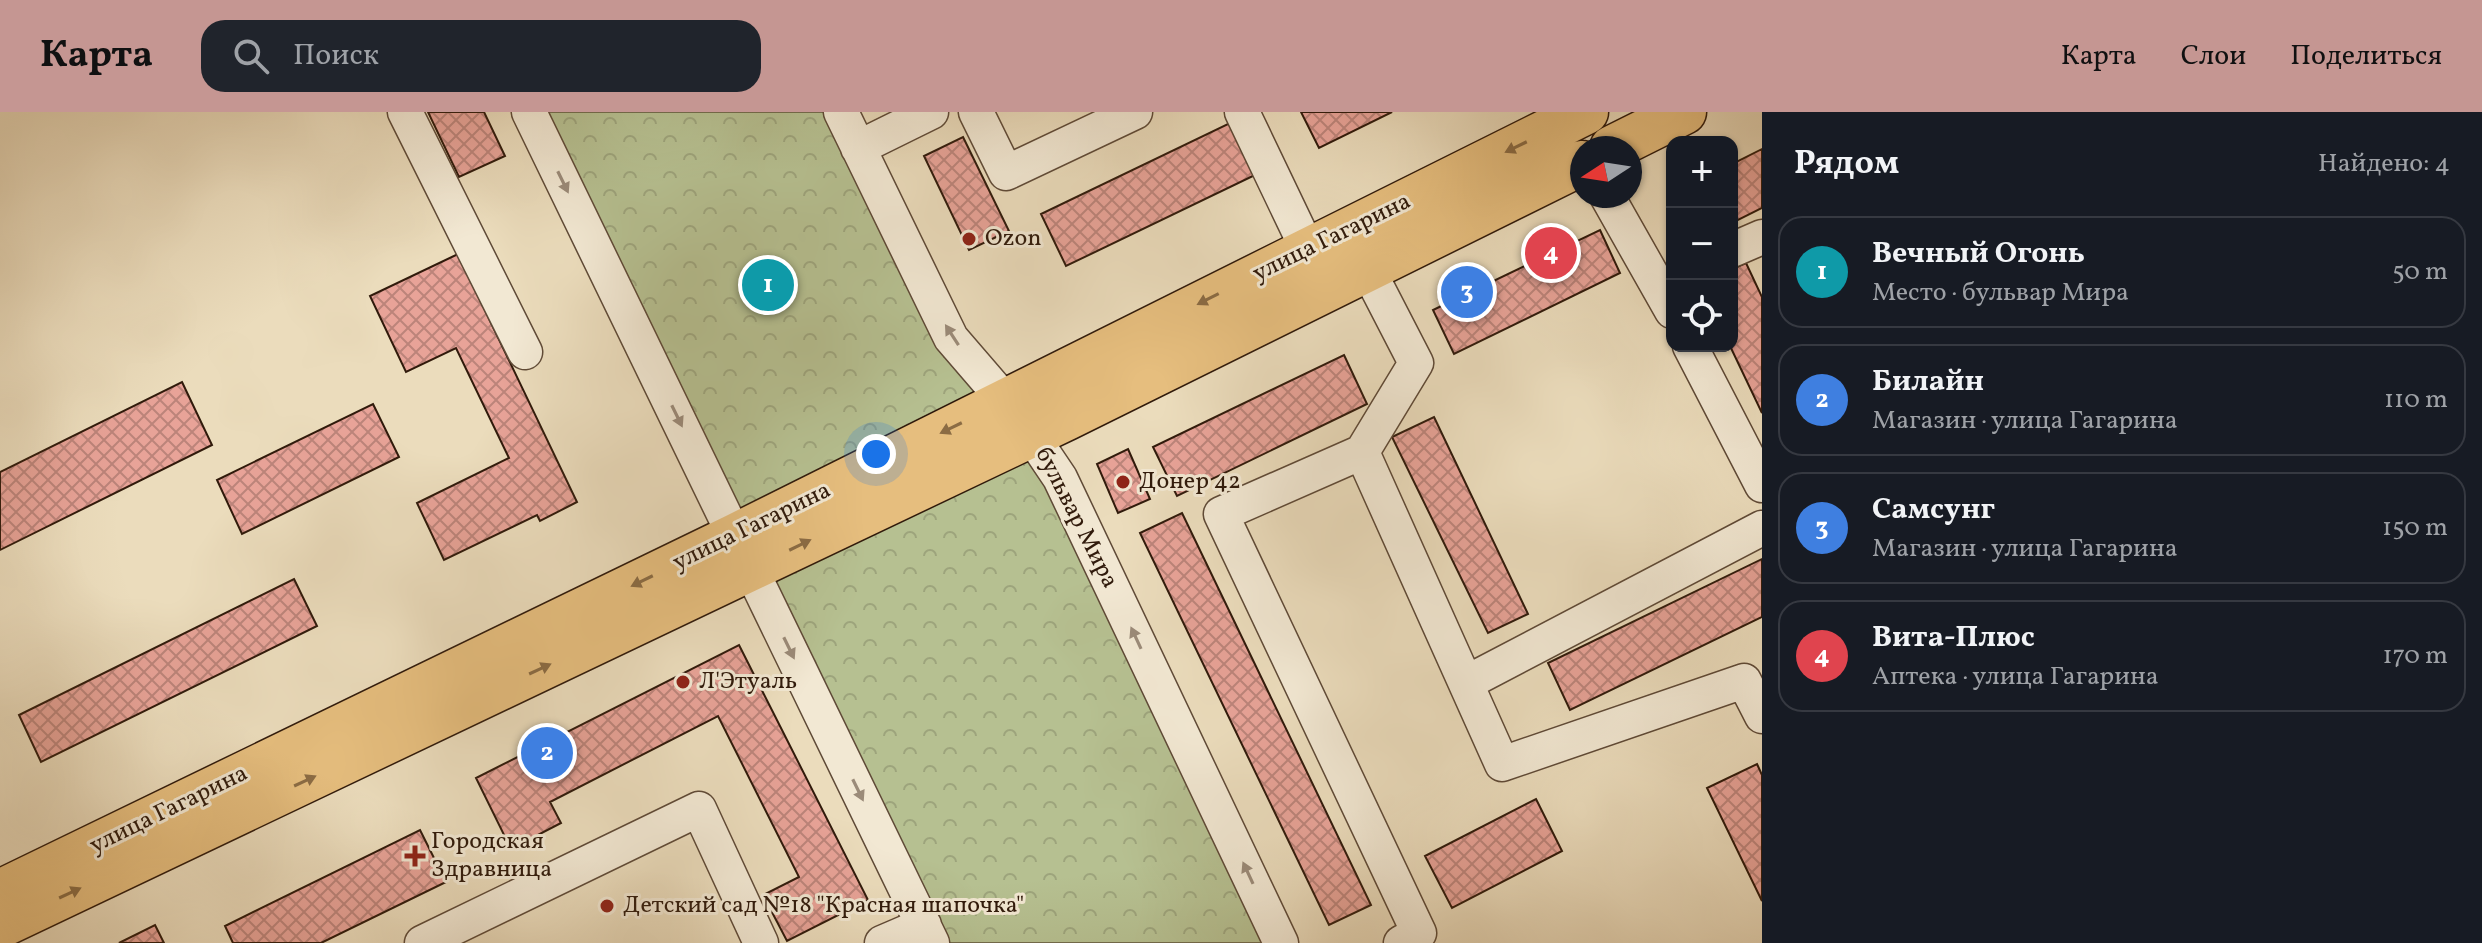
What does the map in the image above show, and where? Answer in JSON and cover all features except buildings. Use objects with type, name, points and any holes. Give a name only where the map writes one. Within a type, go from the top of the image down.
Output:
[{"type":"main road","name":"улица Гагарина","points":[[1019,417],[1308,250],[1586,112]]},
{"type":"main road","points":[[1636,136],[1684,112]]},
{"type":"main road","name":"улица Гагарина","points":[[0,926],[743,552],[1019,417],[1368,270],[1570,169]]},
{"type":"main road","name":"улица Гагарина","points":[[0,892],[743,552]]},
{"type":"street","points":[[405,112],[525,352]]},
{"type":"street","points":[[529,112],[928,934],[882,943]]},
{"type":"street","name":"бульвар Мира","points":[[841,112],[951,338],[1019,417],[1060,478],[1281,943]]},
{"type":"street","points":[[858,148],[931,112]]},
{"type":"street","points":[[976,112],[1006,173],[1135,112]]},
{"type":"street","points":[[1242,112],[1308,250]]},
{"type":"street","points":[[1615,208],[1666,288]]},
{"type":"street","points":[[1738,247],[1762,237]]},
{"type":"street","points":[[1368,270],[1416,363],[1362,452],[1221,514],[1419,933],[1401,943]]},
{"type":"street","points":[[1693,352],[1762,485]]},
{"type":"street","points":[[1362,452],[1502,764],[1744,681],[1762,716]]},
{"type":"street","points":[[1466,683],[1762,528]]},
{"type":"street","points":[[422,943],[699,809],[761,943]]},
{"type":"green space","points":[[529,112],[841,112],[951,338],[1019,417],[1281,943],[932,943]]},
{"type":"place","name":"Ozon","points":[[969,239]]},
{"type":"place","name":"Вита-Плюс","points":[[1551,253]]},
{"type":"place","name":"Вечный Огонь","points":[[768,285]]},
{"type":"place","name":"Самсунг","points":[[1467,292]]},
{"type":"place","name":"Донер 42","points":[[1123,482]]},
{"type":"place","name":"Л'Этуаль","points":[[683,682]]},
{"type":"place","name":"Билайн","points":[[547,753]]},
{"type":"place","name":"Городская Здравница","points":[[415,856]]},
{"type":"place","name":"Детский сад №18 \"Красная шапочка\"","points":[[607,906]]}]
